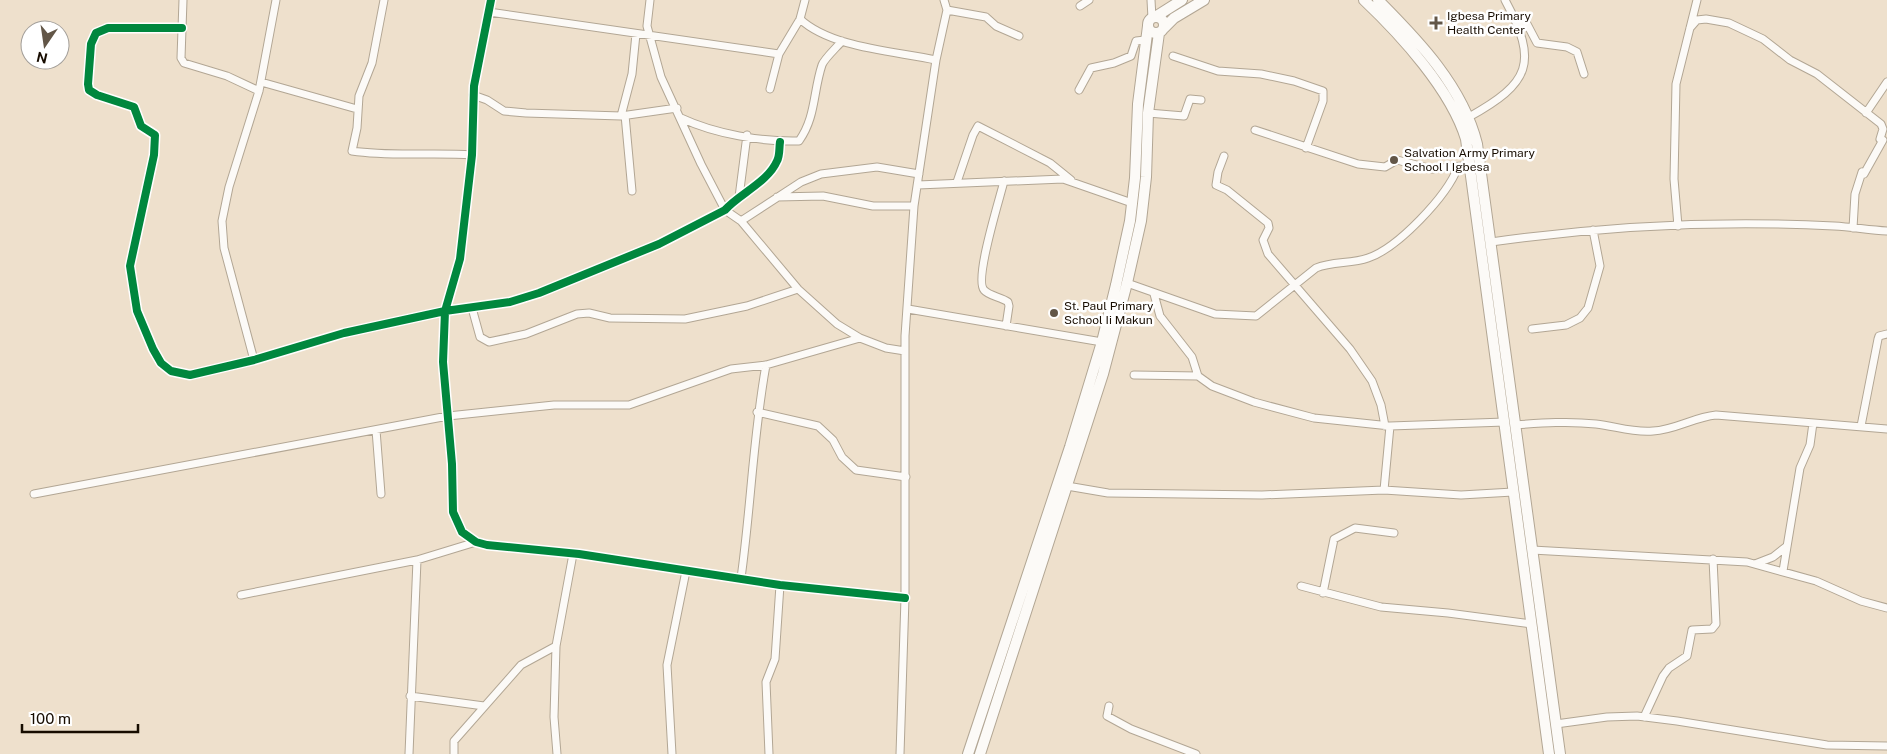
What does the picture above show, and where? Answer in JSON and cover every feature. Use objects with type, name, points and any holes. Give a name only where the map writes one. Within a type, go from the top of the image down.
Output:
[{"type":"street","points":[[182,0],[182,58],[184,63],[227,76],[259,91]]},
{"type":"street","points":[[254,360],[224,248],[222,221],[229,186],[259,91],[276,0]]},
{"type":"street","points":[[384,0],[372,63],[361,88],[353,151],[393,155],[433,152],[472,155]]},
{"type":"street","points":[[491,0],[473,95],[472,155],[460,259],[445,311],[443,362],[453,512],[462,532],[476,542],[508,548],[573,554],[780,584],[905,598]]},
{"type":"street","points":[[650,0],[647,16],[649,36],[661,76],[701,164],[725,210],[741,221],[798,289],[837,324],[860,338],[881,346],[905,351]]},
{"type":"street","points":[[770,89],[779,54],[800,19],[805,0]]},
{"type":"street","points":[[900,754],[905,598],[905,351],[914,206],[936,60],[947,10],[944,0]]},
{"type":"street","points":[[1080,6],[1089,0]]},
{"type":"street","points":[[1151,0],[1152,32],[1162,30],[1174,18],[1204,0]]},
{"type":"street","points":[[968,754],[1102,342],[1116,285],[1132,203],[1137,160],[1138,104],[1145,40],[1152,20],[1182,0]]},
{"type":"street","points":[[1364,0],[1411,52],[1445,94],[1460,121],[1470,164],[1510,423],[1532,550],[1560,754]]},
{"type":"street","points":[[1378,0],[1440,70],[1469,117],[1477,144],[1491,242],[1510,423],[1513,492],[1549,754]]},
{"type":"street","points":[[1469,117],[1498,101],[1512,88],[1518,80],[1526,55],[1518,24],[1505,0]]},
{"type":"street","points":[[1678,226],[1674,179],[1676,84],[1697,0]]},
{"type":"street","points":[[947,10],[986,17],[996,26],[1019,36]]},
{"type":"street","points":[[489,12],[779,54]]},
{"type":"street","points":[[800,19],[842,41],[936,60]]},
{"type":"street","points":[[1690,28],[1697,20],[1706,19],[1729,23],[1752,32],[1790,60],[1817,74],[1885,126],[1880,139],[1883,140],[1864,174],[1862,172],[1856,188],[1853,228]]},
{"type":"street","points":[[980,754],[1103,374],[1128,283],[1141,221],[1146,177],[1148,113],[1163,20],[1152,20]]},
{"type":"street","points":[[1518,24],[1527,24],[1537,43],[1567,48],[1577,52],[1584,74]]},
{"type":"street","points":[[182,28],[108,28],[96,33],[91,44],[89,90],[134,107],[141,126],[155,135],[157,141],[130,266],[137,311],[161,364],[171,371],[190,375],[254,360],[344,333],[445,311],[510,302],[539,293],[659,244],[725,210],[739,197],[756,186],[777,161],[780,142]]},
{"type":"street","points":[[632,191],[623,115],[632,74],[636,34]]},
{"type":"street","points":[[1080,90],[1091,68],[1114,63],[1131,56],[1136,41],[1145,40]]},
{"type":"street","points":[[681,118],[708,130],[780,142],[799,141],[806,133],[815,104],[822,64],[842,41]]},
{"type":"street","points":[[1172,56],[1218,71],[1261,74],[1294,81],[1323,91],[1323,101],[1306,148]]},
{"type":"street","points":[[261,82],[357,109]]},
{"type":"street","points":[[1866,113],[1887,82]]},
{"type":"street","points":[[473,95],[488,100],[504,111],[515,112],[623,115],[677,108]]},
{"type":"street","points":[[1148,113],[1181,117],[1186,113],[1190,99],[1201,100]]},
{"type":"street","points":[[957,182],[973,135],[978,126],[1050,162],[1072,178],[1071,180]]},
{"type":"street","points":[[1255,130],[1365,166],[1385,167],[1397,160],[1432,169],[1470,164]]},
{"type":"street","points":[[739,197],[747,135]]},
{"type":"street","points":[[1224,156],[1218,172],[1216,185],[1228,190],[1268,223],[1269,228],[1263,236],[1267,250],[1350,349],[1372,381],[1388,426],[1384,490]]},
{"type":"street","points":[[741,221],[801,182],[821,174],[877,167],[919,174]]},
{"type":"street","points":[[1128,283],[1154,294],[1220,315],[1256,316],[1316,268],[1326,264],[1366,259],[1396,244],[1441,196],[1458,167]]},
{"type":"street","points":[[918,185],[957,182],[1071,180],[1109,197],[1132,203]]},
{"type":"street","points":[[1004,181],[987,242],[981,284],[985,292],[1008,302],[1006,326]]},
{"type":"street","points":[[776,197],[824,196],[873,206],[914,206]]},
{"type":"street","points":[[1491,242],[1593,230],[1678,226],[1771,224],[1887,231]]},
{"type":"street","points":[[1532,329],[1566,325],[1580,318],[1588,308],[1600,266],[1593,230]]},
{"type":"street","points":[[472,308],[480,337],[490,342],[526,334],[577,314],[589,313],[610,318],[685,319],[747,306],[798,289]]},
{"type":"street","points":[[1154,294],[1160,316],[1192,357],[1198,376]]},
{"type":"street","points":[[908,309],[1102,342]]},
{"type":"street","points":[[1861,426],[1878,339],[1879,336],[1887,334]]},
{"type":"street","points":[[34,494],[448,416],[554,405],[629,405],[731,369],[766,365],[860,338]]},
{"type":"street","points":[[741,578],[749,520],[757,412],[766,365]]},
{"type":"street","points":[[1134,375],[1198,376],[1212,386],[1276,410],[1314,418],[1388,426],[1576,422],[1634,431],[1655,431],[1677,427],[1700,418],[1716,415],[1887,429]]},
{"type":"street","points":[[757,412],[818,426],[833,440],[842,457],[856,470],[906,477]]},
{"type":"street","points":[[1783,571],[1800,468],[1810,445],[1813,423]]},
{"type":"street","points":[[376,430],[381,494]]},
{"type":"street","points":[[1067,486],[1108,493],[1262,495],[1384,490],[1460,495],[1513,492]]},
{"type":"street","points":[[1323,593],[1334,539],[1355,528],[1394,533]]},
{"type":"street","points":[[241,595],[417,560],[476,542]]},
{"type":"street","points":[[1756,564],[1773,557],[1787,546]]},
{"type":"street","points":[[1532,550],[1598,555],[1713,559],[1756,564],[1816,581],[1861,601],[1887,608]]},
{"type":"street","points":[[557,754],[554,717],[556,646],[573,554]]},
{"type":"street","points":[[1644,717],[1669,668],[1687,656],[1692,630],[1712,629],[1716,624],[1713,559]]},
{"type":"street","points":[[409,754],[417,560]]},
{"type":"street","points":[[672,754],[667,665],[686,571]]},
{"type":"street","points":[[769,754],[766,682],[775,659],[780,584]]},
{"type":"street","points":[[1301,586],[1381,607],[1448,613],[1532,624]]},
{"type":"street","points":[[454,754],[454,740],[521,665],[556,646]]},
{"type":"street","points":[[410,696],[484,706]]},
{"type":"street","points":[[1109,706],[1107,716],[1131,729],[1196,754]]},
{"type":"street","points":[[1556,724],[1607,717],[1644,717],[1827,745],[1887,746]]},
{"type":"cycle path","points":[[491,0],[474,86],[472,155],[460,259],[445,311],[443,362],[452,464],[453,512],[462,532],[476,542],[487,545],[579,554],[780,585],[905,598]]},
{"type":"cycle path","points":[[182,28],[108,28],[96,33],[91,44],[88,84],[89,90],[97,95],[134,107],[141,126],[155,135],[154,155],[130,266],[137,311],[153,349],[161,363],[171,371],[190,375],[254,360],[344,333],[445,311],[510,302],[539,293],[659,244],[725,210],[760,182],[773,168],[779,157],[780,142]]},
{"type":"place","name":"Igbesa Primary Health Center","points":[[1436,23]]},
{"type":"place","name":"Salvation Army Primary School I Igbesa","points":[[1394,160]]},
{"type":"place","name":"St. Paul Primary School Ii Makun","points":[[1054,313]]}]
